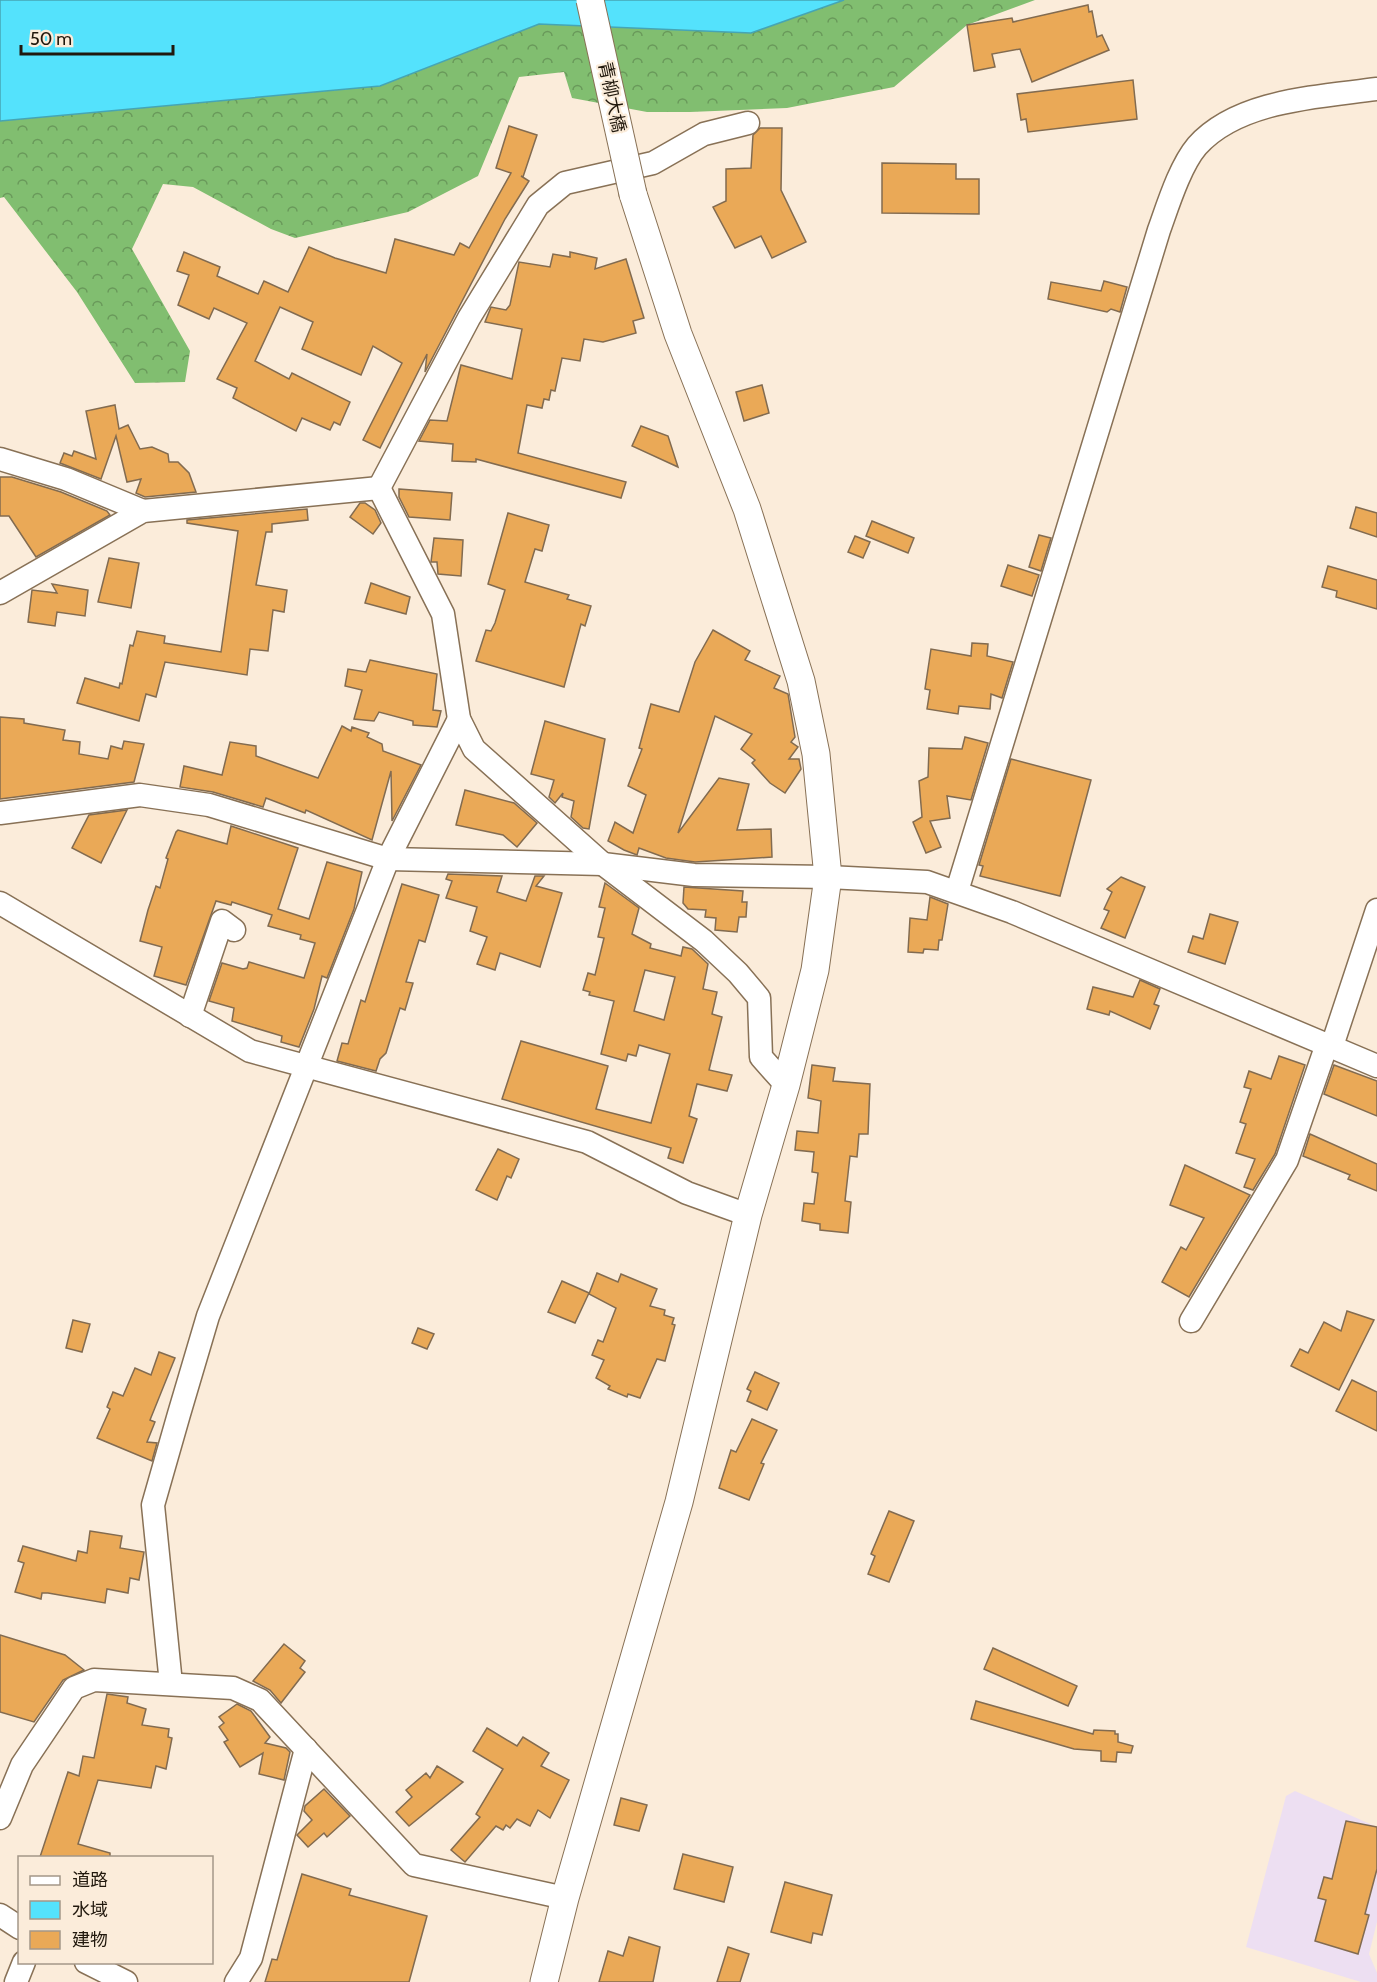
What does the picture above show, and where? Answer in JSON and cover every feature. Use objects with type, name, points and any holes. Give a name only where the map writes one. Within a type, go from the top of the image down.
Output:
[{"type":"street","name":"青柳大橋","points":[[544,1982],[565,1898],[679,1502],[748,1215],[786,1085],[815,970],[828,877],[816,754],[801,681],[747,509],[678,334],[633,194],[590,0]]},
{"type":"street","points":[[957,891],[1159,230],[1173,194],[1196,148],[1219,125],[1254,109],[1377,89]]},
{"type":"street","points":[[379,489],[480,299],[538,205],[565,183],[653,163],[704,134],[748,123]]},
{"type":"street","points":[[0,459],[66,479],[143,511]]},
{"type":"street","points":[[0,593],[143,511],[379,489]]},
{"type":"street","points":[[379,489],[443,614],[459,719],[474,749],[603,864],[704,941],[738,973],[759,998],[761,1057],[786,1085]]},
{"type":"street","points":[[171,1684],[153,1505],[208,1316],[308,1068],[388,859],[459,719]]},
{"type":"street","points":[[0,813],[140,795],[209,805],[388,859],[603,864],[694,875],[828,877],[927,882],[957,891],[1377,1066]]},
{"type":"street","points":[[0,903],[250,1051],[587,1142],[687,1193],[748,1215]]},
{"type":"street","points":[[1191,1322],[1287,1160],[1377,910]]},
{"type":"street","points":[[190,1016],[222,921],[234,930]]},
{"type":"street","points":[[0,1818],[22,1765],[74,1688],[94,1680],[233,1688],[260,1700],[414,1865],[565,1898]]},
{"type":"street","points":[[236,1982],[251,1958],[306,1749]]},
{"type":"street","points":[[0,1915],[18,1927]]},
{"type":"street","points":[[15,1982],[23,1964]]},
{"type":"street","points":[[91,1964],[126,1982]]},
{"type":"shaded area","points":[[1295,1791],[1377,1827],[1377,1922],[1369,1954],[1377,1973],[1377,1982],[1361,1982],[1246,1947],[1286,1796]]},
{"type":"green space","points":[[844,0],[1035,0],[967,25],[894,87],[787,108],[647,112],[572,98],[564,72],[519,77],[478,176],[408,212],[295,238],[271,229],[193,187],[163,184],[132,249],[190,351],[185,382],[135,383],[77,292],[4,197],[0,198],[0,121],[380,86],[539,24],[750,33]]},
{"type":"water","points":[[0,0],[844,0],[751,33],[539,24],[380,86],[0,121]]},
{"type":"building","points":[[1088,5],[1089,12],[1092,11],[1097,37],[1102,35],[1109,50],[1032,82],[1020,49],[992,54],[995,67],[974,71],[967,25],[1012,18],[1013,22]]},
{"type":"building","points":[[1133,80],[1137,119],[1028,132],[1026,119],[1021,120],[1017,94]]},
{"type":"building","points":[[509,126],[537,135],[523,177],[521,176],[529,181],[505,219],[425,372],[427,354],[380,448],[363,440],[402,363],[373,346],[361,375],[302,349],[313,322],[280,307],[255,361],[289,379],[292,373],[350,402],[340,425],[334,422],[330,430],[302,418],[296,431],[233,398],[237,388],[217,379],[247,323],[214,308],[209,319],[178,305],[189,275],[177,271],[184,252],[220,267],[217,276],[258,294],[264,281],[288,292],[309,247],[335,258],[386,273],[395,239],[454,255],[460,243],[469,248],[511,173],[496,168]]},
{"type":"building","points":[[760,128],[782,128],[781,190],[806,242],[772,258],[761,236],[735,248],[713,207],[726,201],[726,169],[751,168],[753,135]]},
{"type":"building","points":[[882,163],[956,164],[956,179],[979,179],[979,214],[882,213]]},
{"type":"building","points":[[570,252],[597,258],[595,269],[626,259],[644,318],[633,321],[636,333],[603,342],[584,339],[580,361],[562,358],[555,391],[551,390],[549,400],[544,399],[542,408],[527,405],[518,453],[626,482],[621,498],[476,459],[476,462],[452,461],[453,444],[419,441],[430,420],[447,421],[461,365],[512,379],[522,329],[485,322],[491,307],[506,310],[510,305],[519,262],[550,267],[553,254],[570,257]]},
{"type":"building","points":[[1104,281],[1127,287],[1120,312],[1111,309],[1107,312],[1048,299],[1051,282],[1101,291]]},
{"type":"building","points":[[762,385],[769,413],[744,421],[736,392]]},
{"type":"building","points":[[115,405],[119,429],[128,425],[140,449],[152,447],[168,454],[169,462],[178,462],[189,473],[196,492],[145,497],[136,493],[141,479],[127,482],[116,436],[101,479],[60,463],[64,453],[72,456],[74,451],[96,459],[86,411]]},
{"type":"building","points":[[641,426],[668,436],[678,467],[632,446]]},
{"type":"building","points":[[0,477],[12,477],[61,492],[107,511],[110,515],[36,557],[9,516],[0,516]]},
{"type":"building","points":[[399,489],[452,493],[450,520],[409,517],[399,497]]},
{"type":"building","points":[[360,503],[365,503],[375,510],[381,523],[373,534],[350,517]]},
{"type":"building","points":[[1356,507],[1377,513],[1377,537],[1350,528]]},
{"type":"building","points":[[307,509],[308,520],[272,524],[272,532],[266,532],[256,585],[287,590],[284,612],[273,610],[268,651],[250,649],[247,675],[165,662],[156,697],[146,694],[139,721],[77,703],[85,678],[119,688],[120,683],[122,684],[130,645],[133,646],[137,631],[165,636],[164,643],[221,652],[238,531],[187,523],[187,520]]},
{"type":"building","points":[[508,513],[549,525],[542,551],[535,549],[525,582],[569,595],[567,599],[591,606],[585,626],[581,624],[564,687],[476,661],[486,630],[491,631],[495,623],[505,590],[488,584]]},
{"type":"building","points":[[872,521],[914,538],[908,553],[866,536]]},
{"type":"building","points":[[1039,535],[1051,538],[1041,571],[1029,567]]},
{"type":"building","points":[[855,536],[870,542],[863,558],[848,552]]},
{"type":"building","points":[[434,538],[463,540],[461,576],[438,574],[437,562],[431,562]]},
{"type":"building","points":[[109,558],[139,563],[131,608],[98,602]]},
{"type":"building","points":[[1008,565],[1039,575],[1032,596],[1001,586]]},
{"type":"building","points":[[1328,566],[1377,580],[1377,609],[1336,597],[1337,591],[1322,587]]},
{"type":"building","points":[[371,583],[410,597],[406,614],[365,603]]},
{"type":"building","points":[[52,584],[88,590],[85,616],[57,612],[55,626],[28,622],[32,590],[57,593]]},
{"type":"building","points":[[713,630],[750,651],[745,660],[780,676],[774,688],[788,694],[795,737],[791,742],[798,747],[789,759],[799,759],[801,769],[785,793],[770,783],[752,763],[755,760],[741,749],[752,734],[715,716],[678,833],[719,778],[749,784],[737,830],[771,829],[772,857],[695,862],[666,858],[639,848],[637,855],[608,841],[615,822],[633,833],[646,795],[628,786],[642,749],[639,748],[651,704],[679,712],[695,662]]},
{"type":"building","points":[[972,643],[988,644],[987,656],[1013,662],[1002,698],[991,694],[990,709],[959,706],[958,714],[927,709],[930,690],[925,689],[931,649],[971,656]]},
{"type":"building","points":[[370,660],[437,674],[433,710],[441,711],[437,727],[413,725],[413,721],[379,712],[374,721],[354,719],[362,690],[345,686],[348,669],[366,672]]},
{"type":"building","points":[[0,717],[24,719],[24,723],[65,730],[63,740],[80,742],[79,754],[108,759],[111,746],[122,749],[124,741],[144,744],[134,782],[0,799]]},
{"type":"building","points":[[545,721],[605,739],[589,829],[583,828],[571,817],[574,801],[562,797],[563,793],[555,803],[549,797],[554,780],[531,774]]},
{"type":"building","points":[[342,726],[351,731],[352,727],[369,733],[367,737],[382,744],[383,751],[421,765],[392,821],[391,771],[372,840],[306,810],[305,813],[266,798],[263,807],[213,792],[180,787],[184,766],[222,775],[230,742],[256,746],[256,756],[318,778]]},
{"type":"building","points":[[965,737],[988,743],[971,800],[947,796],[950,818],[930,821],[941,847],[926,853],[913,822],[922,817],[919,781],[928,777],[929,748],[962,749]]},
{"type":"building","points":[[1011,759],[1091,780],[1060,896],[980,876],[983,866],[979,865]]},
{"type":"building","points":[[465,790],[514,803],[537,823],[517,847],[503,835],[456,825]]},
{"type":"building","points":[[127,810],[101,863],[72,848],[89,815]]},
{"type":"building","points":[[231,826],[298,848],[278,909],[309,919],[327,862],[362,872],[354,909],[327,978],[322,976],[314,1009],[299,1047],[281,1042],[282,1036],[232,1021],[234,1008],[209,1001],[222,963],[243,969],[247,968],[249,962],[304,978],[315,943],[300,939],[301,935],[268,926],[272,915],[232,902],[231,905],[216,901],[186,985],[154,976],[162,947],[140,941],[156,886],[160,888],[168,859],[166,858],[176,832],[178,830],[227,844]]},
{"type":"building","points":[[448,874],[502,876],[497,892],[526,901],[535,876],[544,876],[536,886],[562,893],[540,967],[500,953],[495,970],[477,964],[487,937],[470,931],[477,907],[446,898],[452,881],[446,879]]},
{"type":"building","points":[[1121,877],[1145,887],[1125,938],[1101,928],[1109,911],[1104,909],[1112,892],[1107,889]]},
{"type":"building","points":[[605,883],[639,908],[632,934],[651,944],[650,948],[681,956],[683,947],[692,949],[708,964],[703,989],[717,992],[712,1014],[722,1017],[709,1070],[732,1075],[727,1091],[697,1084],[689,1116],[697,1119],[683,1163],[668,1158],[671,1148],[502,1099],[521,1041],[608,1066],[596,1109],[651,1123],[670,1054],[639,1045],[636,1056],[628,1054],[626,1061],[601,1054],[614,1001],[589,995],[590,992],[583,990],[588,973],[595,975],[604,938],[598,937],[605,908],[599,907]],"holes":[[[645,970],[675,977],[664,1020],[634,1011]]]},
{"type":"building","points":[[402,884],[439,895],[425,942],[419,940],[406,982],[413,983],[405,1010],[400,1008],[386,1053],[380,1059],[376,1071],[337,1061],[342,1043],[348,1044],[361,1000],[365,1002]]},
{"type":"building","points":[[684,887],[743,891],[742,902],[747,902],[746,917],[739,917],[737,932],[715,930],[716,918],[705,917],[706,910],[688,909],[683,903]]},
{"type":"building","points":[[930,897],[948,904],[938,950],[924,949],[923,953],[908,952],[910,918],[927,920]]},
{"type":"building","points":[[1210,914],[1238,922],[1225,964],[1188,952],[1193,936],[1203,939]]},
{"type":"building","points":[[1140,980],[1160,989],[1154,1004],[1159,1006],[1150,1029],[1110,1011],[1109,1015],[1087,1009],[1093,987],[1133,997]]},
{"type":"building","points":[[1279,1056],[1305,1065],[1275,1154],[1253,1190],[1244,1187],[1255,1159],[1236,1153],[1246,1124],[1240,1122],[1251,1089],[1244,1087],[1249,1071],[1271,1079]]},
{"type":"building","points":[[812,1065],[835,1068],[833,1081],[870,1084],[868,1134],[859,1134],[857,1157],[850,1156],[845,1201],[851,1202],[848,1233],[820,1230],[820,1224],[802,1221],[804,1203],[814,1204],[818,1173],[812,1172],[814,1152],[795,1150],[797,1131],[818,1133],[821,1101],[808,1098]]},
{"type":"building","points":[[1334,1065],[1377,1081],[1377,1116],[1324,1094]]},
{"type":"building","points":[[1310,1134],[1377,1164],[1377,1191],[1348,1179],[1350,1175],[1303,1156]]},
{"type":"building","points":[[498,1149],[519,1159],[511,1178],[507,1176],[497,1200],[476,1190]]},
{"type":"building","points":[[1185,1165],[1250,1195],[1189,1297],[1162,1282],[1181,1247],[1186,1250],[1204,1218],[1170,1205]]},
{"type":"building","points":[[597,1273],[618,1282],[621,1274],[657,1289],[650,1306],[665,1310],[664,1315],[674,1318],[672,1324],[675,1325],[665,1361],[657,1359],[640,1398],[628,1394],[627,1397],[608,1389],[610,1386],[596,1378],[604,1360],[592,1355],[598,1340],[603,1342],[616,1308],[589,1294]]},
{"type":"building","points":[[562,1281],[589,1293],[575,1323],[548,1312]]},
{"type":"building","points":[[1347,1311],[1374,1320],[1339,1390],[1291,1366],[1300,1349],[1308,1353],[1324,1322],[1341,1331]]},
{"type":"building","points":[[73,1320],[90,1324],[82,1352],[66,1348]]},
{"type":"building","points":[[418,1328],[434,1334],[427,1349],[412,1343]]},
{"type":"building","points":[[159,1352],[175,1358],[150,1420],[155,1422],[147,1442],[157,1443],[152,1461],[97,1438],[110,1409],[107,1407],[113,1392],[123,1396],[135,1368],[151,1375]]},
{"type":"building","points":[[755,1372],[779,1383],[767,1410],[747,1401],[751,1391],[747,1389]]},
{"type":"building","points":[[1352,1380],[1377,1392],[1377,1431],[1336,1411]]},
{"type":"building","points":[[752,1419],[777,1430],[761,1463],[764,1464],[749,1500],[719,1488],[731,1450],[736,1452]]},
{"type":"building","points":[[889,1511],[914,1521],[889,1582],[868,1574],[875,1556],[871,1554]]},
{"type":"building","points":[[90,1531],[122,1536],[120,1548],[144,1552],[139,1580],[130,1578],[128,1593],[107,1589],[105,1603],[48,1593],[42,1593],[41,1599],[15,1592],[24,1563],[18,1561],[23,1546],[76,1561],[78,1551],[87,1553]]},
{"type":"building","points":[[0,1635],[65,1655],[84,1670],[63,1680],[34,1722],[0,1712]]},
{"type":"building","points":[[284,1644],[305,1661],[300,1668],[305,1672],[281,1703],[270,1690],[253,1681]]},
{"type":"building","points":[[993,1648],[1077,1686],[1068,1706],[984,1669]]},
{"type":"building","points":[[107,1694],[128,1697],[127,1703],[146,1709],[142,1725],[169,1729],[168,1737],[172,1738],[166,1769],[156,1766],[151,1788],[98,1780],[78,1844],[110,1853],[110,1856],[40,1856],[68,1772],[79,1776],[83,1756],[94,1758]]},
{"type":"building","points":[[976,1701],[1093,1734],[1094,1730],[1115,1731],[1115,1734],[1118,1734],[1118,1742],[1133,1746],[1131,1753],[1117,1752],[1116,1762],[1101,1761],[1101,1751],[1074,1749],[971,1719]]},
{"type":"building","points":[[237,1704],[251,1711],[270,1737],[265,1743],[286,1748],[290,1752],[284,1780],[259,1774],[263,1753],[240,1767],[224,1742],[228,1740],[219,1727],[224,1723],[219,1717]]},
{"type":"building","points":[[487,1728],[517,1746],[523,1737],[549,1753],[541,1766],[569,1780],[550,1818],[538,1810],[530,1826],[517,1819],[510,1828],[506,1825],[503,1830],[496,1826],[465,1862],[451,1850],[480,1817],[476,1814],[503,1769],[473,1751]]},
{"type":"building","points":[[437,1766],[463,1782],[409,1826],[396,1812],[412,1797],[406,1790],[426,1773],[430,1778]]},
{"type":"building","points":[[324,1789],[350,1816],[327,1837],[324,1833],[308,1847],[297,1835],[312,1820],[304,1811],[305,1806]]},
{"type":"building","points":[[621,1798],[647,1805],[639,1831],[614,1825]]},
{"type":"building","points":[[1346,1821],[1377,1827],[1377,1869],[1365,1914],[1369,1915],[1358,1954],[1315,1941],[1326,1900],[1318,1898],[1324,1877],[1332,1879]]},
{"type":"building","points":[[683,1854],[733,1867],[724,1902],[674,1889]]},
{"type":"building","points":[[302,1874],[351,1889],[349,1895],[427,1916],[409,1982],[265,1982],[272,1959],[277,1960]]},
{"type":"building","points":[[785,1882],[832,1895],[822,1935],[813,1933],[811,1943],[771,1932]]},
{"type":"building","points":[[629,1937],[660,1947],[653,1982],[599,1982],[608,1951],[623,1956]]},
{"type":"building","points":[[728,1947],[749,1954],[740,1982],[717,1982]]}]
